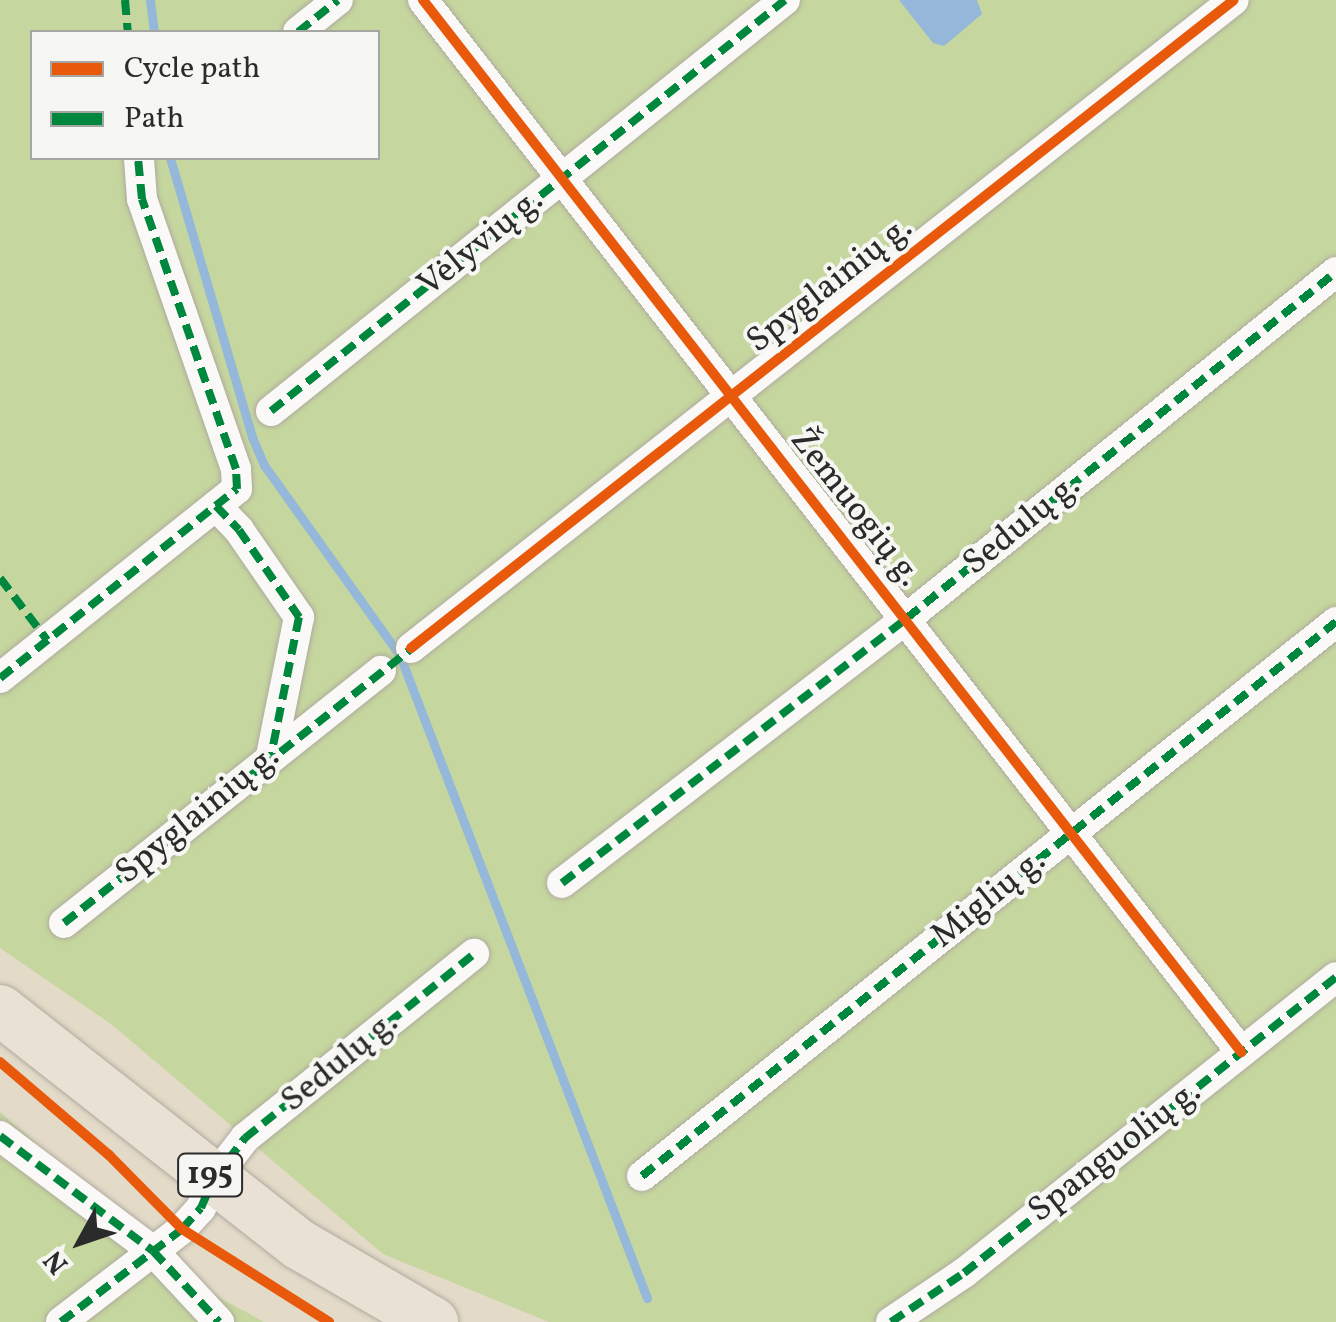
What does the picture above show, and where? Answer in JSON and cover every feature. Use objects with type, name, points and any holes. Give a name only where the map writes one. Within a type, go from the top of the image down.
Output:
[{"type":"main road","name":"195","points":[[0,1010],[316,1256],[432,1322]]},
{"type":"street","points":[[300,30],[338,0]]},
{"type":"street","name":"Žemuogių g.","points":[[423,0],[908,618],[1241,1052]]},
{"type":"street","name":"Vėlyvių g.","points":[[271,411],[785,0]]},
{"type":"street","name":"Spyglainių g.","points":[[412,648],[1234,0]]},
{"type":"street","points":[[0,678],[237,489],[236,468],[142,198],[138,160]]},
{"type":"street","name":"Sedulų g.","points":[[562,883],[908,618],[1336,272]]},
{"type":"street","points":[[216,506],[239,530],[299,618],[271,756]]},
{"type":"street","name":"Miglių g.","points":[[642,1176],[1336,622]]},
{"type":"street","name":"Spyglainių g.","points":[[64,924],[380,671]]},
{"type":"street","name":"Sedulų g.","points":[[61,1322],[154,1251],[202,1208],[214,1178],[245,1138],[474,954]]},
{"type":"street","name":"Spanguolių g.","points":[[890,1322],[964,1273],[1336,977]]},
{"type":"street","points":[[0,1136],[154,1251],[219,1322]]},
{"type":"green space","points":[[0,0],[1336,0],[1336,1322],[549,1322],[383,1254],[111,1024],[0,948]]},
{"type":"green space","points":[[0,1112],[211,1293],[264,1322],[0,1322]]},
{"type":"water","points":[[899,0],[977,0],[982,14],[944,46],[933,43]]},
{"type":"waterway","points":[[150,0],[154,30]]},
{"type":"waterway","points":[[171,160],[252,437],[264,465],[400,656],[647,1298]]},
{"type":"marked path","points":[[125,0],[128,30]]},
{"type":"marked path","points":[[300,30],[338,0]]},
{"type":"marked path","points":[[271,411],[785,0]]},
{"type":"marked path","points":[[0,678],[237,489],[236,469],[142,199],[138,160]]},
{"type":"marked path","points":[[562,883],[907,618],[1336,272]]},
{"type":"marked path","points":[[216,506],[239,530],[299,617],[271,756]]},
{"type":"marked path","points":[[0,578],[47,640]]},
{"type":"marked path","points":[[642,1176],[1336,622]]},
{"type":"marked path","points":[[64,923],[417,644]]},
{"type":"marked path","points":[[61,1322],[182,1229],[201,1208],[214,1178],[245,1138],[474,954]]},
{"type":"marked path","points":[[891,1322],[964,1273],[1336,977]]},
{"type":"marked path","points":[[0,1136],[153,1251],[219,1322]]},
{"type":"cycle path","points":[[423,0],[1241,1052]]},
{"type":"cycle path","points":[[411,648],[1234,0]]},
{"type":"cycle path","points":[[0,1062],[109,1155],[182,1229],[329,1322]]}]
